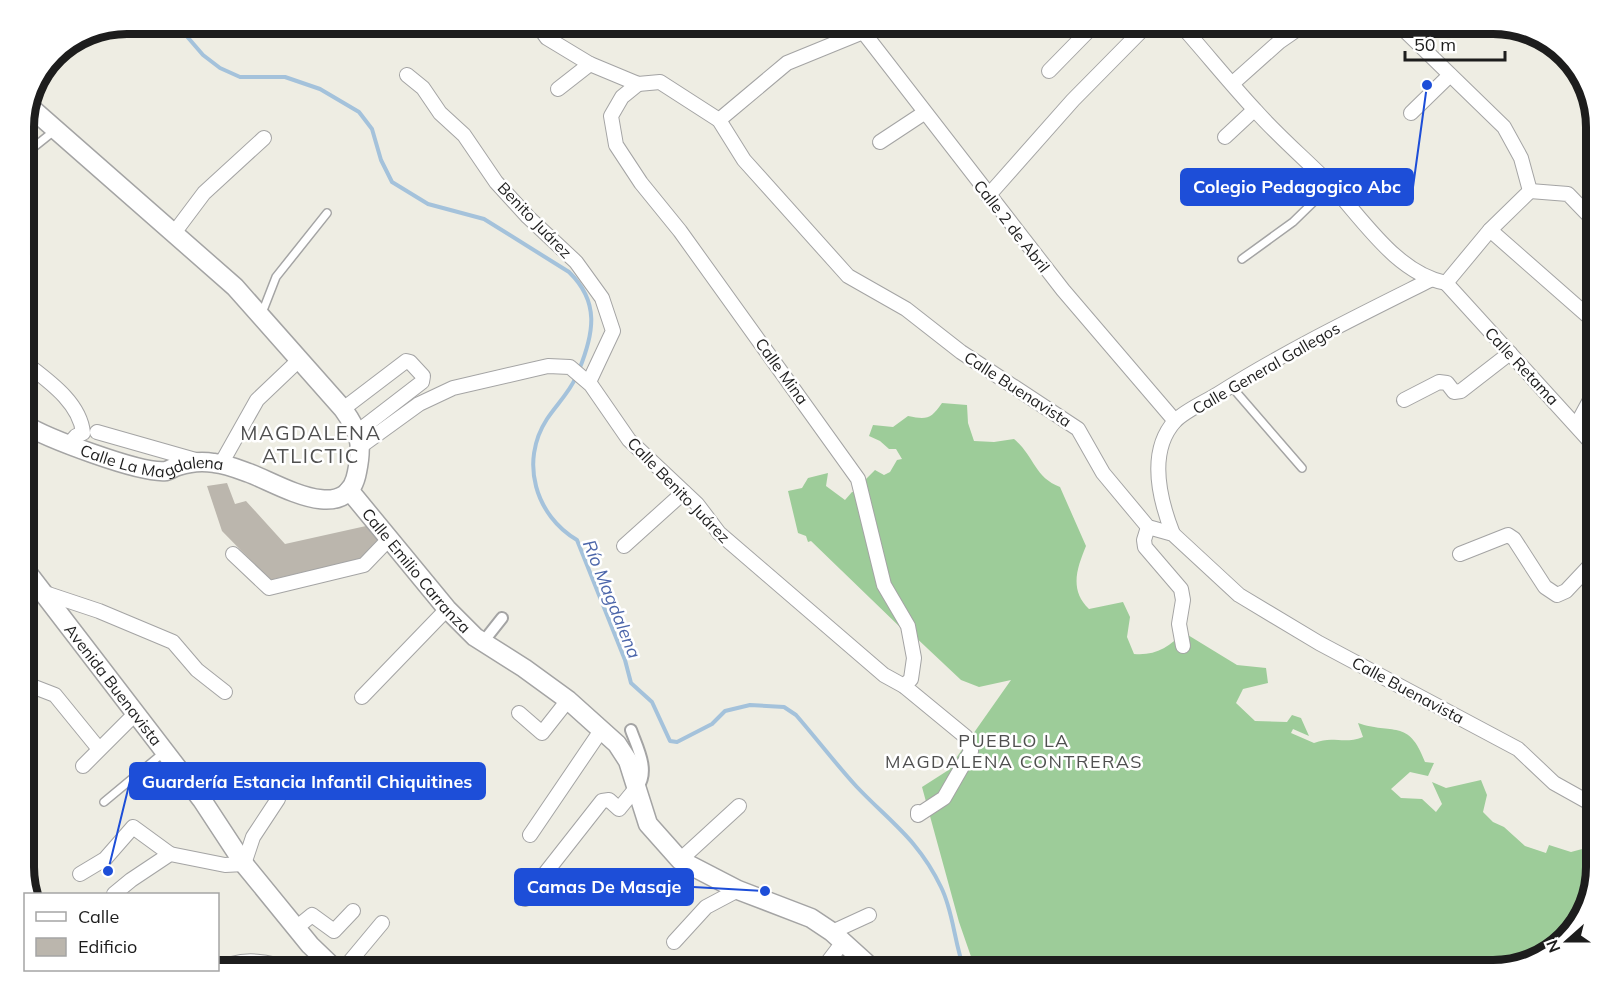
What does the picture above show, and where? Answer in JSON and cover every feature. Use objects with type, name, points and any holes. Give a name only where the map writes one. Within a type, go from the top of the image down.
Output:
[{"type":"street","name":"Calle Buenavista","points":[[545,35],[590,64],[638,84],[660,82],[718,120],[744,160],[848,276],[906,309],[961,352],[1044,404],[1078,429],[1103,473],[1148,527],[1173,534],[1239,595],[1319,643],[1518,749],[1554,783],[1586,801]]},
{"type":"street","points":[[718,120],[787,63],[847,35]]},
{"type":"street","name":"Calle 2 de Abril","points":[[870,35],[924,113],[988,196],[1063,290],[1175,422]]},
{"type":"street","points":[[1049,71],[1084,35]]},
{"type":"street","points":[[988,196],[1073,100],[1135,35]]},
{"type":"street","points":[[1190,35],[1233,82],[1254,110],[1331,186],[1391,251],[1430,280],[1446,283],[1490,230],[1530,191],[1568,194],[1586,213]]},
{"type":"street","points":[[1233,82],[1289,35]]},
{"type":"street","points":[[1409,35],[1504,127],[1521,158],[1530,191]]},
{"type":"street","points":[[558,89],[590,64]]},
{"type":"street","name":"Benito Juárez","points":[[407,75],[423,88],[440,113],[464,135],[496,182],[528,217],[576,262],[602,298],[613,331],[588,381]]},
{"type":"street","points":[[1411,113],[1450,75]]},
{"type":"street","name":"Calle Mina","points":[[638,84],[622,97],[611,116],[616,145],[641,183],[795,388],[858,479],[884,585],[908,626],[914,658],[911,679],[904,686]]},
{"type":"street","points":[[1225,137],[1254,110]]},
{"type":"street","points":[[36,113],[204,258],[262,315],[343,409],[359,439],[356,480],[349,490]]},
{"type":"street","points":[[880,142],[924,113]]},
{"type":"street","points":[[174,233],[204,193],[264,138]]},
{"type":"street","points":[[1490,230],[1586,314]]},
{"type":"street","name":"Calle General Gallegos","points":[[1173,534],[1161,504],[1158,473],[1162,448],[1175,422],[1302,345],[1430,280]]},
{"type":"street","name":"Calle Retama","points":[[1446,283],[1586,435]]},
{"type":"street","points":[[1404,400],[1439,382],[1447,383],[1457,393],[1510,353]]},
{"type":"street","points":[[97,432],[212,463],[257,400],[287,374],[299,360]]},
{"type":"street","points":[[343,409],[406,361],[410,362],[423,376],[422,382],[359,439]]},
{"type":"street","name":"Calle Benito Juárez","points":[[359,439],[419,404],[453,388],[548,366],[570,367],[588,381],[629,440],[684,492],[719,533],[884,675],[904,686],[966,737],[971,751],[944,798],[918,815],[918,812]]},
{"type":"street","points":[[35,371],[55,386],[81,418],[83,433],[76,436],[69,444]]},
{"type":"street","points":[[1577,424],[1586,407]]},
{"type":"street","name":"Calle La Magdalena","points":[[35,429],[69,444],[124,463],[165,471],[177,466],[212,463],[251,473],[290,493],[311,498],[337,497],[349,490]]},
{"type":"street","name":"Calle Emilio Carranza","points":[[349,490],[447,609],[483,642],[568,700],[602,729],[628,761],[648,824],[680,860],[738,890],[811,918],[837,937],[859,960]]},
{"type":"street","points":[[624,546],[684,492]]},
{"type":"street","points":[[1148,527],[1145,547],[1174,578],[1181,589],[1183,600],[1179,624],[1183,646]]},
{"type":"street","points":[[1460,554],[1508,535],[1514,539],[1545,587],[1557,595],[1566,591],[1586,570]]},
{"type":"street","points":[[233,554],[269,588],[364,565],[389,539]]},
{"type":"street","name":"Avenida Buenavista","points":[[35,581],[202,800],[244,864],[296,928],[327,960]]},
{"type":"street","points":[[45,593],[99,611],[173,642],[197,670],[225,692]]},
{"type":"street","points":[[362,696],[447,609]]},
{"type":"street","points":[[483,642],[502,618]]},
{"type":"street","points":[[35,687],[56,694],[99,749]]},
{"type":"street","points":[[519,713],[542,733],[568,700]]},
{"type":"street","points":[[82,766],[136,713]]},
{"type":"street","points":[[530,835],[602,729]]},
{"type":"street","points":[[525,899],[602,801],[609,800],[619,809],[641,782],[643,762],[631,730]]},
{"type":"street","points":[[80,874],[105,859],[133,827],[170,854],[225,866],[244,864],[253,837],[278,799]]},
{"type":"street","points":[[680,860],[739,806]]},
{"type":"street","points":[[115,893],[170,854]]},
{"type":"street","points":[[674,942],[706,907],[738,890]]},
{"type":"street","points":[[296,928],[312,915],[334,931],[353,911]]},
{"type":"street","points":[[826,960],[837,937],[869,915]]},
{"type":"street","points":[[351,960],[382,923]]},
{"type":"lane","points":[[35,146],[56,130]]},
{"type":"lane","points":[[1242,259],[1293,222],[1331,186]]},
{"type":"lane","points":[[262,315],[276,277],[327,213]]},
{"type":"lane","points":[[1231,386],[1302,468]]},
{"type":"lane","points":[[104,802],[165,752]]},
{"type":"green space","points":[[942,403],[967,405],[968,423],[974,441],[994,442],[1014,439],[1045,478],[1060,487],[1086,546],[1078,571],[1079,594],[1089,609],[1123,602],[1130,617],[1127,637],[1134,654],[1149,654],[1162,649],[1183,632],[1237,665],[1266,668],[1268,683],[1243,689],[1236,703],[1255,721],[1287,722],[1292,715],[1301,718],[1309,736],[1293,729],[1291,733],[1314,743],[1363,737],[1358,723],[1406,733],[1419,748],[1425,762],[1434,763],[1428,776],[1410,772],[1391,789],[1401,798],[1422,799],[1436,812],[1442,804],[1432,782],[1446,788],[1481,780],[1487,795],[1483,812],[1525,846],[1546,853],[1549,845],[1571,852],[1586,848],[1586,880],[1575,911],[1537,911],[1537,949],[1506,960],[972,960],[959,922],[922,787],[947,771],[1011,680],[979,687],[961,680],[910,632],[901,628],[811,541],[808,542],[806,536],[798,533],[788,491],[802,488],[808,478],[828,473],[826,486],[845,500],[852,492],[865,494],[864,481],[875,470],[884,475],[890,472],[897,460],[902,459],[896,449],[889,449],[880,441],[869,436],[873,425],[893,427],[908,416],[920,418],[931,415]]},
{"type":"building","points":[[227,483],[235,504],[246,501],[285,544],[366,526],[380,542],[364,558],[270,580],[222,531],[207,486]]},
{"type":"waterway","name":"Río Magdalena","points":[[186,35],[203,55],[220,68],[240,77],[285,77],[320,89],[359,112],[372,129],[381,160],[392,182],[428,204],[484,219],[569,272],[579,283],[590,306],[591,331],[579,370]]},
{"type":"waterway","name":"Río Magdalena","points":[[576,377],[547,419],[539,436],[534,453],[533,470],[536,487],[551,517],[577,540],[625,660],[631,683],[652,702],[670,741],[677,742],[712,724],[725,711],[750,705],[784,707],[796,715],[856,786],[903,832],[923,856],[945,897],[961,960]]},
{"type":"place","name":"Colegio Pedagogico Abc","points":[[1427,85]]},
{"type":"place","name":"Guardería Estancia Infantil Chiquitines","points":[[108,871]]},
{"type":"place","name":"Camas De Masaje","points":[[765,891]]},
{"type":"district","name":"MAGDALENA ATLICTIC","points":[[311,444]]},
{"type":"district","name":"PUEBLO LA MAGDALENA CONTRERAS","points":[[1014,750]]}]
